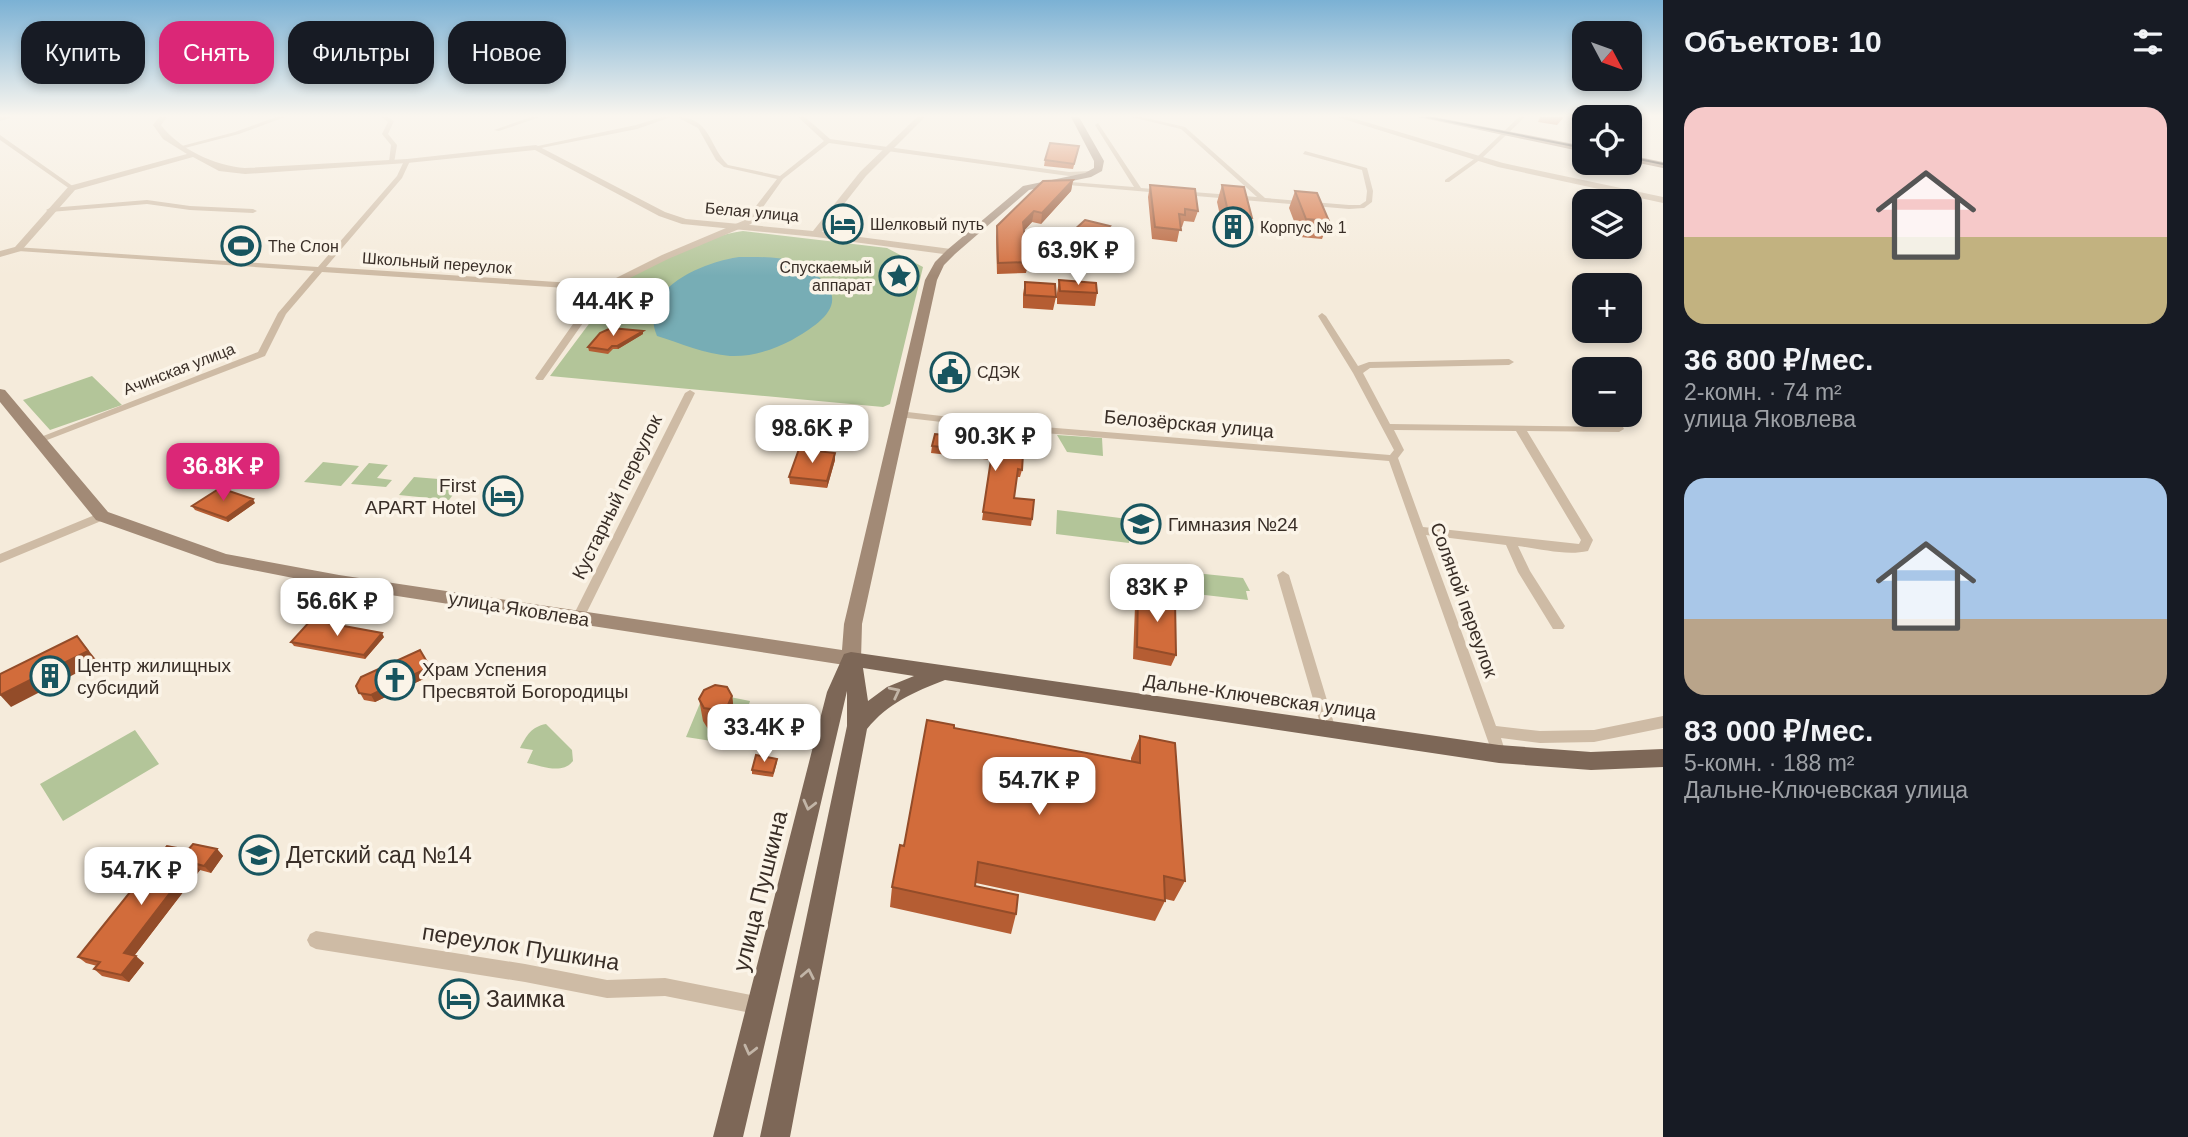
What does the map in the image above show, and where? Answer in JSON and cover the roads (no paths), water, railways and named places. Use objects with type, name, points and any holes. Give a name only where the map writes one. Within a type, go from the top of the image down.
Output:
[{"type":"main road","points":[[1026,188],[1093,170]]},
{"type":"main road","name":"улица Пушкина","points":[[775,1137],[857,726],[858,694],[851,659],[853,624],[931,280],[939,264],[951,251],[1026,188]]},
{"type":"main road","points":[[2,398],[102,516]]},
{"type":"main road","name":"улица Яковлева","points":[[102,516],[223,559],[338,581],[851,659]]},
{"type":"main road","name":"улица Пушкина","points":[[728,1137],[837,692],[851,659]]},
{"type":"main road","name":"Дальне-Ключевская улица","points":[[851,659],[1499,754],[1591,761],[1663,758]]},
{"type":"main road","points":[[857,726],[878,701],[900,689],[943,673]]},
{"type":"street","points":[[47,170],[72,188]]},
{"type":"street","points":[[0,254],[18,249],[72,188],[137,170]]},
{"type":"street","points":[[234,170],[260,170]]},
{"type":"street","name":"Ачинская улица","points":[[38,440],[262,354],[282,313],[400,177],[403,170]]},
{"type":"street","name":"Белая улица","points":[[581,170],[662,214],[685,222],[816,234]]},
{"type":"street","points":[[745,170],[781,178]]},
{"type":"street","points":[[540,379],[603,288],[664,257],[748,222],[781,178],[791,170]]},
{"type":"street","points":[[867,170],[816,234],[951,251]]},
{"type":"street","points":[[1036,170],[1080,175],[1094,170]]},
{"type":"street","points":[[1097,170],[1102,186]]},
{"type":"street","points":[[1127,170],[1138,188]]},
{"type":"street","points":[[1230,170],[1262,198]]},
{"type":"street","points":[[1038,184],[1138,188],[1362,207],[1369,202],[1370,191],[1363,170]]},
{"type":"street","points":[[1447,181],[1462,170]]},
{"type":"street","points":[[1532,170],[1663,200]]},
{"type":"street","points":[[1026,188],[1043,171]]},
{"type":"street","points":[[50,210],[108,203],[147,202],[190,208],[253,211]]},
{"type":"street","points":[[884,244],[939,264]]},
{"type":"street","name":"Школьный переулок","points":[[18,249],[603,288]]},
{"type":"street","points":[[1322,316],[1359,373],[1387,428],[1619,429]]},
{"type":"street","points":[[1359,373],[1362,368],[1370,365],[1509,362]]},
{"type":"street","name":"Кустарный переулок","points":[[578,618],[690,393]]},
{"type":"street","name":"Белозёрская улица","points":[[899,414],[1202,444],[1393,458]]},
{"type":"street","name":"Соляной переулок","points":[[1387,428],[1399,450],[1393,458],[1499,754]]},
{"type":"street","points":[[1418,530],[1572,549],[1584,548],[1587,544],[1520,429]]},
{"type":"street","points":[[0,559],[102,516]]},
{"type":"street","points":[[1510,541],[1524,572],[1558,626]]},
{"type":"street","points":[[1283,575],[1329,730]]},
{"type":"street","points":[[1491,731],[1540,737],[1594,736],[1663,722]]},
{"type":"street","name":"переулок Пушкина","points":[[316,940],[525,973],[607,989],[665,987],[761,1006]]},
{"type":"water","points":[[739,257],[784,259],[807,267],[829,288],[832,297],[827,314],[792,340],[754,354],[730,356],[711,353],[657,336],[653,319],[656,305],[665,292],[692,272]]},
{"type":"place","name":"Шелковый путь","points":[[843,224]]},
{"type":"place","name":"Корпус № 1","points":[[1233,227]]},
{"type":"place","name":"The Слон","points":[[241,246]]},
{"type":"place","name":"Спускаемый аппарат","points":[[899,276]]},
{"type":"place","name":"СДЭК","points":[[950,372]]},
{"type":"place","name":"First APART Hotel","points":[[503,496]]},
{"type":"place","name":"Гимназия №24","points":[[1141,524]]},
{"type":"place","name":"Центр жилищных субсидий","points":[[50,676]]},
{"type":"place","name":"Храм Успения Пресвятой Богородицы","points":[[395,680]]},
{"type":"place","name":"Детский сад №14","points":[[259,855]]},
{"type":"place","name":"Заимка","points":[[459,999]]}]
